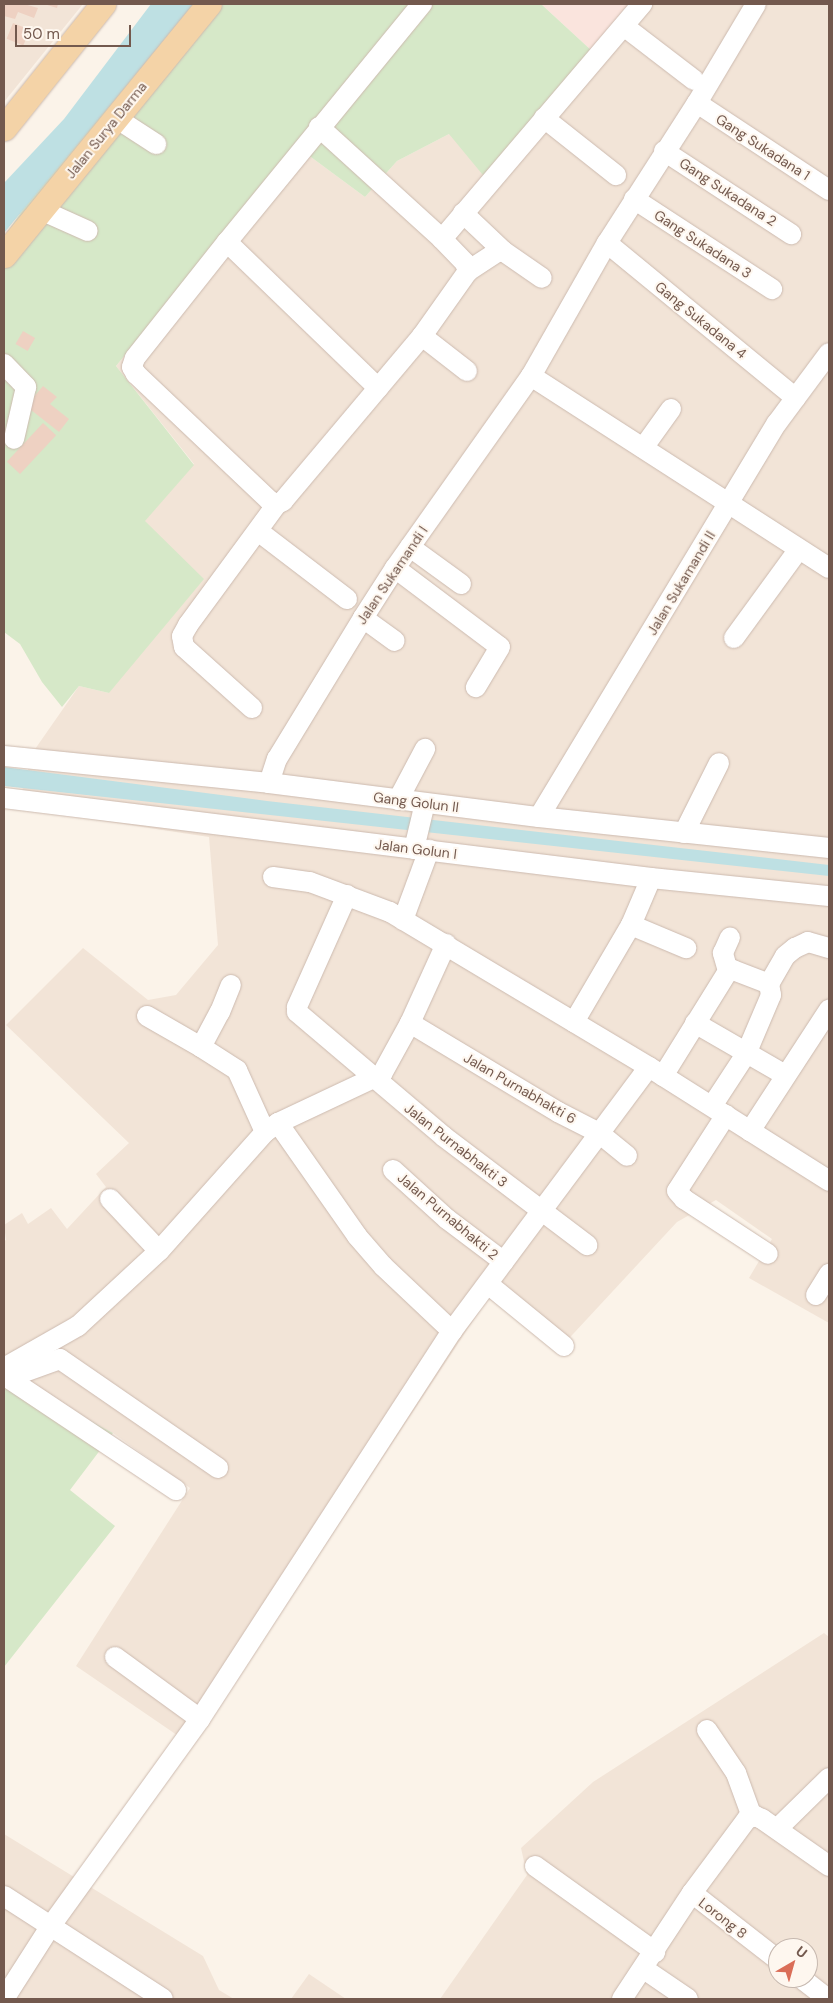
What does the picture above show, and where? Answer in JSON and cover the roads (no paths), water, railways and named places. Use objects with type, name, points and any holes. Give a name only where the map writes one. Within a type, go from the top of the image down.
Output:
[{"type":"main road","points":[[4,128],[104,4]]},
{"type":"main road","name":"Jalan Surya Darma","points":[[4,255],[209,4]]},
{"type":"street","points":[[277,504],[270,502],[136,374],[132,367],[135,358],[227,242],[319,127],[422,4]]},
{"type":"street","points":[[442,239],[642,4]]},
{"type":"street","name":"Jalan Sukamandi I","points":[[269,782],[277,759],[362,618],[394,568],[531,376],[607,243],[664,151],[696,104],[756,4]]},
{"type":"street","points":[[624,27],[694,80]]},
{"type":"street","name":"Gang Sukadana 1","points":[[696,104],[829,190]]},
{"type":"street","points":[[116,118],[156,144]]},
{"type":"street","points":[[544,118],[616,175]]},
{"type":"street","points":[[319,127],[442,239],[465,263],[468,271]]},
{"type":"street","name":"Gang Sukadana 2","points":[[664,151],[791,234]]},
{"type":"street","name":"Gang Sukadana 3","points":[[634,199],[772,289]]},
{"type":"street","points":[[41,210],[88,230]]},
{"type":"street","points":[[463,213],[504,251],[542,278]]},
{"type":"street","points":[[227,242],[378,388]]},
{"type":"street","name":"Gang Sukadana 4","points":[[607,243],[796,398]]},
{"type":"street","points":[[252,708],[184,646],[182,636],[277,504],[283,501],[422,336],[468,271],[497,252],[504,251]]},
{"type":"street","points":[[422,336],[467,371]]},
{"type":"street","name":"Jalan Sukamandi II","points":[[539,817],[777,424],[829,353]]},
{"type":"street","points":[[4,364],[26,387],[14,439]]},
{"type":"street","points":[[531,376],[829,568]]},
{"type":"street","points":[[643,448],[671,408]]},
{"type":"street","points":[[258,531],[346,599]]},
{"type":"street","points":[[410,547],[461,584]]},
{"type":"street","points":[[734,638],[799,549]]},
{"type":"street","points":[[394,568],[500,647],[476,687]]},
{"type":"street","points":[[362,618],[395,641]]},
{"type":"street","points":[[398,800],[425,748]]},
{"type":"street","name":"Gang Golun II","points":[[4,756],[269,782],[398,800],[424,807],[539,817],[829,848]]},
{"type":"street","points":[[684,833],[719,763]]},
{"type":"street","name":"Jalan Golun I","points":[[4,798],[420,844],[651,878],[829,896]]},
{"type":"street","points":[[403,920],[420,844],[424,807]]},
{"type":"street","points":[[273,877],[310,882],[346,895],[403,920],[656,1071],[828,1178]]},
{"type":"street","points":[[574,1022],[631,925],[651,878]]},
{"type":"street","name":"Jalan Purnabhakti 3","points":[[346,895],[297,1007],[297,1012],[443,1136],[586,1245]]},
{"type":"street","points":[[631,925],[686,948]]},
{"type":"street","points":[[5,1994],[50,1927],[200,1719],[452,1331],[599,1132],[656,1071],[696,1023],[728,971],[723,953],[730,937]]},
{"type":"street","points":[[768,1254],[684,1199],[677,1191],[719,1111],[746,1054],[771,995],[769,984],[785,956],[795,948],[808,942],[829,948]]},
{"type":"street","points":[[5,1375],[78,1326],[159,1251],[271,1127],[382,1074],[410,1023],[446,944]]},
{"type":"street","points":[[728,971],[733,970],[769,984]]},
{"type":"street","points":[[201,1046],[220,1012],[231,985]]},
{"type":"street","points":[[750,1131],[829,1010]]},
{"type":"street","points":[[147,1016],[201,1046],[237,1070],[271,1127],[357,1236],[382,1266],[452,1331]]},
{"type":"street","name":"Jalan Purnabhakti 6","points":[[410,1023],[558,1112],[599,1132],[627,1156]]},
{"type":"street","points":[[696,1023],[746,1054],[785,1075]]},
{"type":"street","name":"Jalan Purnabhakti 2","points":[[393,1170],[448,1219],[504,1262]]},
{"type":"street","points":[[110,1199],[159,1251]]},
{"type":"street","points":[[816,1295],[829,1274]]},
{"type":"street","points":[[488,1284],[564,1346]]},
{"type":"street","points":[[5,1375],[60,1358],[218,1468]]},
{"type":"street","points":[[5,1375],[176,1490]]},
{"type":"street","points":[[115,1657],[200,1719]]},
{"type":"street","points":[[707,1730],[736,1773],[752,1817]]},
{"type":"street","points":[[777,1829],[829,1778]]},
{"type":"street","points":[[622,1999],[649,1961],[692,1893],[736,1831],[747,1819],[752,1817],[762,1819],[829,1866]]},
{"type":"street","points":[[535,1866],[649,1961],[688,1999]]},
{"type":"street","name":"Lorong 8","points":[[692,1893],[768,1952]]},
{"type":"street","points":[[4,1896],[163,1999]]},
{"type":"street","points":[[814,1988],[828,1998]]},
{"type":"water","points":[[151,4],[194,4],[4,233],[4,183],[64,119]]},
{"type":"water","points":[[4,767],[267,801],[829,865],[829,876],[4,786]]}]
